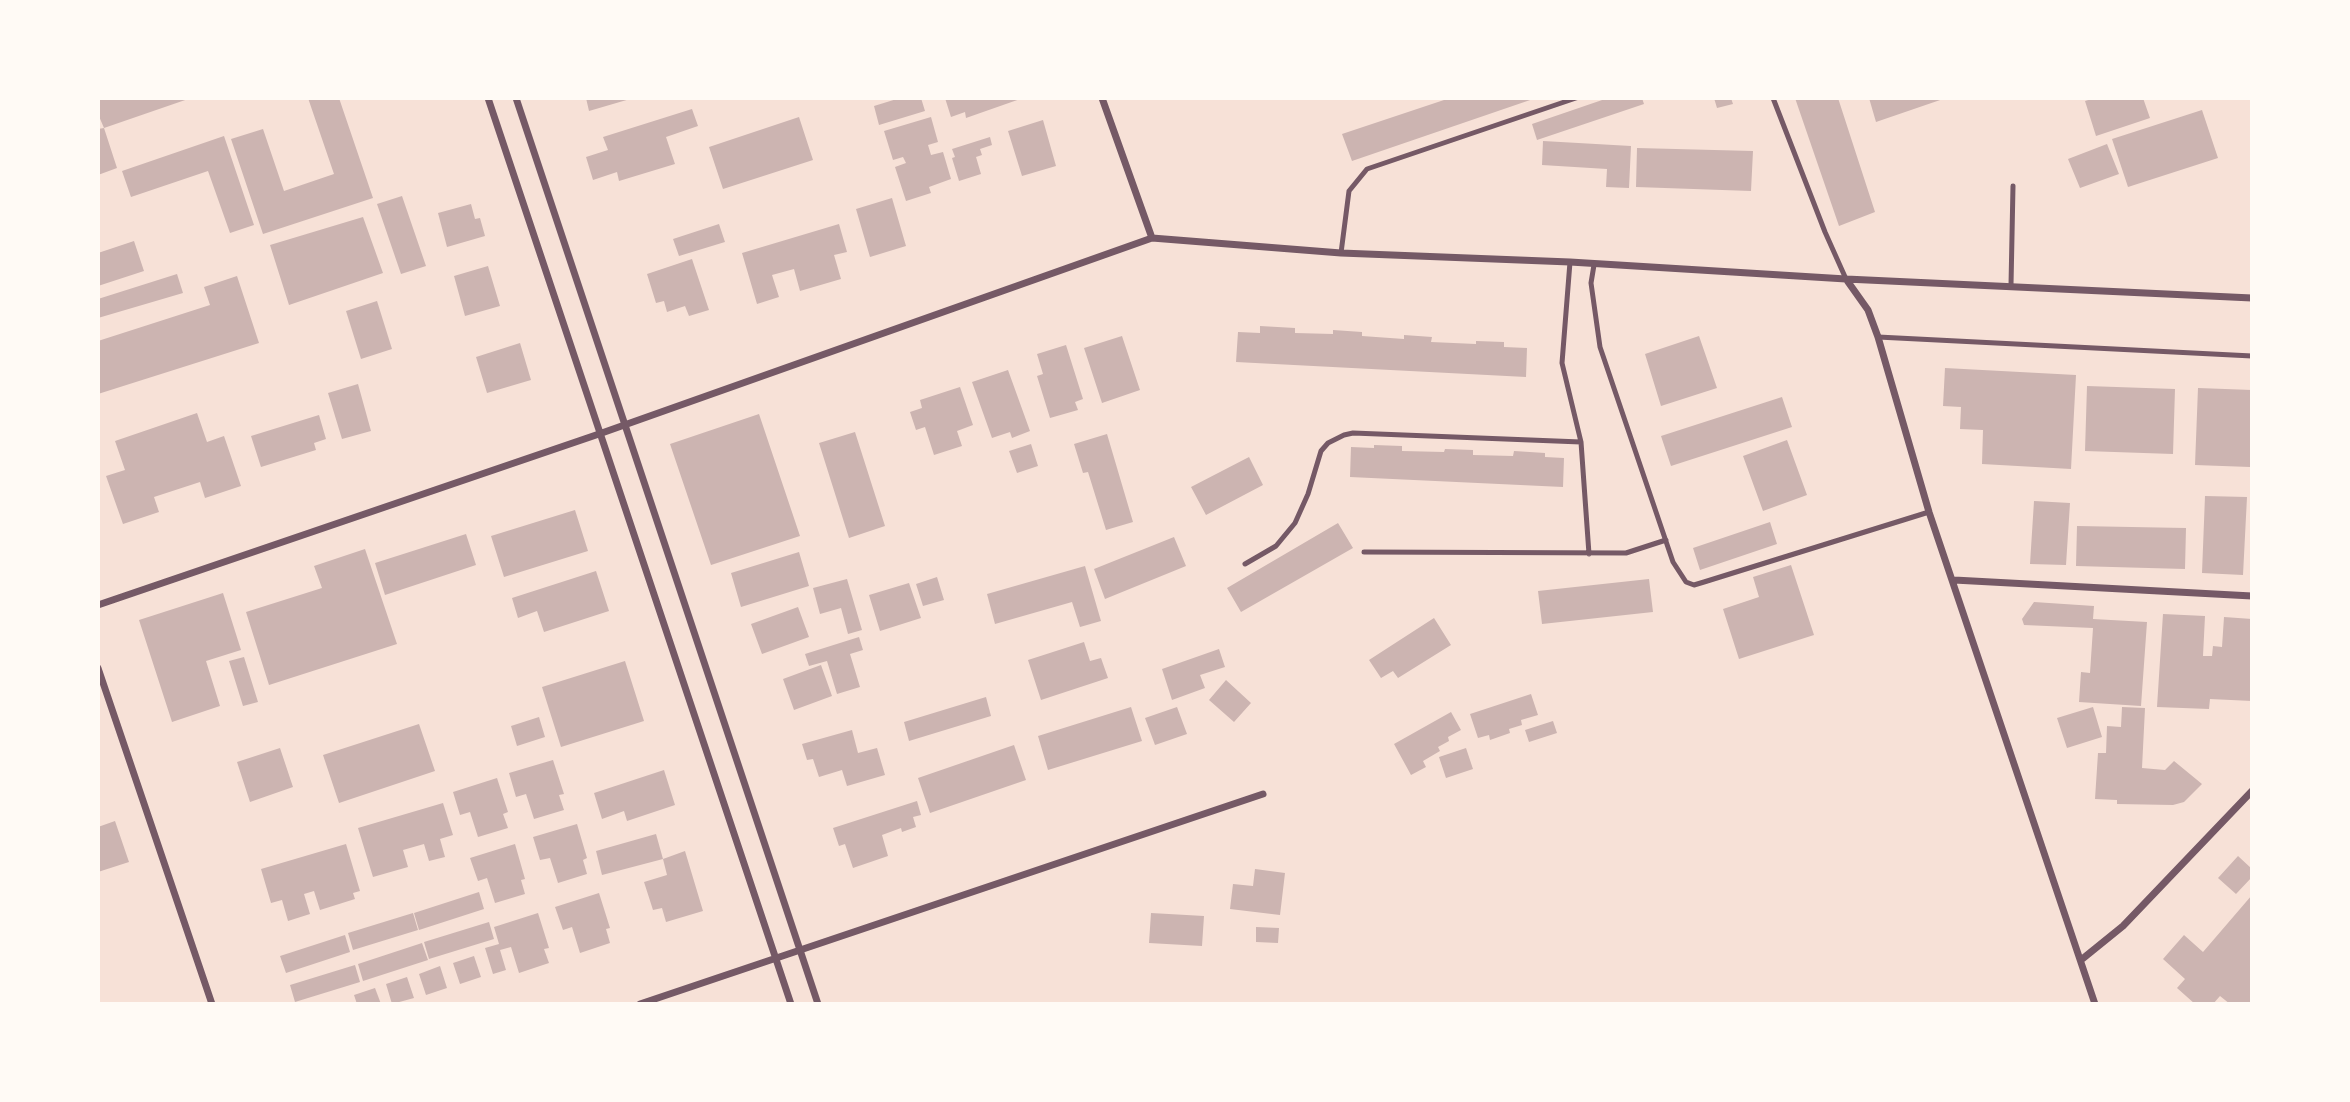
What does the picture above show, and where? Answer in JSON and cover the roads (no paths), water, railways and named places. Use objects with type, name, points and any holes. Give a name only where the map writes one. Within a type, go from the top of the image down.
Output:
[{"type":"street","points":[[488,98],[791,1004]]},
{"type":"street","points":[[516,98],[818,1004]]},
{"type":"street","points":[[1102,98],[1152,238]]},
{"type":"street","points":[[98,605],[599,434],[1152,238],[1341,253],[1570,262],[1846,279],[2252,298]]},
{"type":"street","points":[[1846,279],[1868,310],[1878,337],[1929,512],[1954,579],[2095,1004]]},
{"type":"street","points":[[1954,579],[2252,596]]},
{"type":"street","points":[[98,668],[212,1004]]},
{"type":"street","points":[[640,1004],[1263,794]]},
{"type":"street","points":[[2081,960],[2123,926],[2251,795]]},
{"type":"lane","points":[[1341,253],[1349,191],[1367,169],[1576,98]]},
{"type":"lane","points":[[1773,98],[1846,279]]},
{"type":"lane","points":[[2011,285],[2013,186]]},
{"type":"lane","points":[[1570,262],[1562,363],[1581,442],[1588,554]]},
{"type":"lane","points":[[1594,265],[1591,283],[1600,346],[1678,573],[1686,582],[1694,585],[1929,512]]},
{"type":"lane","points":[[1878,337],[2252,356]]},
{"type":"lane","points":[[1245,564],[1276,546],[1295,523],[1308,494],[1321,452],[1328,443],[1344,435],[1353,433],[1581,442]]},
{"type":"lane","points":[[1364,552],[1626,553],[1666,540]]}]
